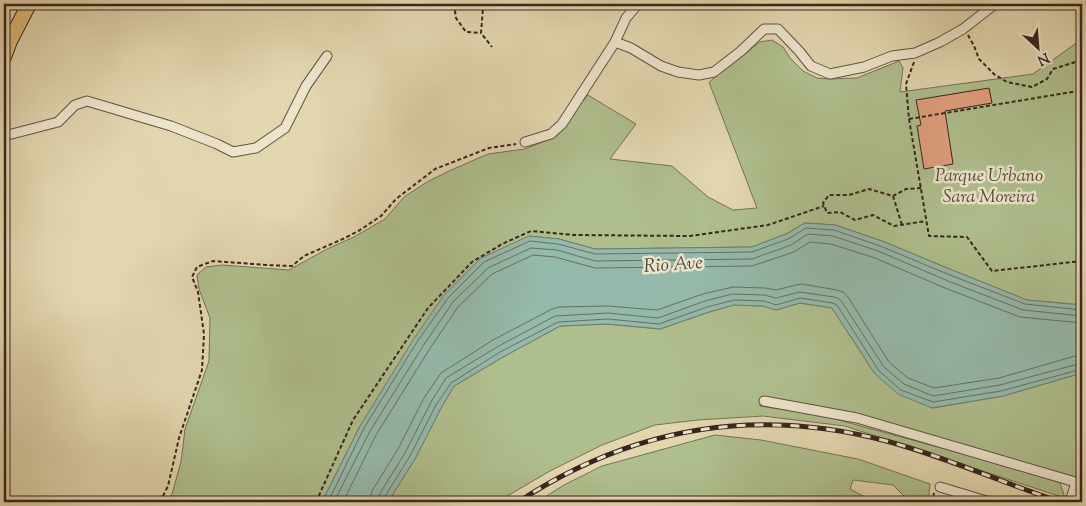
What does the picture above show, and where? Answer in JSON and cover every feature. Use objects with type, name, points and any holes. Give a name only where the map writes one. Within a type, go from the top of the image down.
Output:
[{"type":"main road","points":[[4,57],[7,37],[29,4]]},
{"type":"street","points":[[525,142],[551,134],[562,124],[615,42],[626,18],[638,4]]},
{"type":"street","points":[[615,42],[631,48],[661,66],[678,72],[699,75],[714,72],[764,29],[778,29],[811,66],[830,74],[864,67],[892,56],[918,51],[940,42],[963,29],[995,4]]},
{"type":"street","points":[[4,136],[58,122],[75,105],[86,101],[170,126],[233,152],[256,148],[285,128],[306,86],[328,56]]},
{"type":"street","points":[[764,401],[857,418],[1079,483],[1070,502]]},
{"type":"street","points":[[940,487],[990,502]]},
{"type":"lane","points":[[4,13],[8,4]]},
{"type":"path","points":[[454,4],[456,18],[466,32],[481,33]]},
{"type":"path","points":[[485,4],[481,33],[492,47]]},
{"type":"path","points":[[963,29],[979,59],[995,75],[1007,82],[1032,87],[1047,79],[1053,69],[1082,60]]},
{"type":"path","points":[[918,51],[906,84],[908,119],[929,236],[967,237],[992,271],[1082,261]]},
{"type":"path","points":[[908,119],[1078,91],[1082,92]]},
{"type":"path","points":[[160,502],[168,486],[179,438],[202,370],[204,334],[198,292],[192,277],[197,267],[214,261],[292,266],[304,256],[345,238],[381,216],[396,199],[435,169],[489,148],[525,142]]},
{"type":"path","points":[[921,188],[906,189],[893,196],[869,189],[849,195],[829,195],[822,203],[827,213],[840,212],[855,220],[873,215],[894,226],[926,221]]},
{"type":"path","points":[[893,196],[902,225]]},
{"type":"path","points":[[316,502],[353,420],[428,308],[472,262],[502,244],[531,231],[574,235],[690,236],[768,226],[824,206]]},
{"type":"green space","name":"Parque Urbano Sara Moreira","points":[[1082,39],[1082,305],[1027,300],[882,241],[835,225],[805,223],[786,234],[752,247],[595,249],[559,239],[529,236],[360,426],[322,502],[166,502],[172,494],[181,462],[185,429],[209,361],[210,318],[199,289],[197,275],[206,267],[222,265],[289,270],[385,219],[404,197],[427,182],[488,154],[525,149],[550,139],[588,95],[636,124],[610,159],[672,166],[708,197],[733,210],[757,208],[709,82],[760,42],[772,40],[783,47],[790,58],[803,71],[817,78],[857,78],[899,61],[903,68],[900,92],[1033,74]]},
{"type":"green space","points":[[800,303],[832,308],[875,374],[933,408],[1003,396],[1082,373],[1082,485],[793,405],[760,399],[760,406],[824,416],[1059,480],[1065,498],[845,426],[763,416],[655,425],[602,445],[550,471],[497,502],[388,502],[415,459],[454,386],[560,326],[607,324],[660,329],[734,305],[763,306],[776,310]]},
{"type":"green space","points":[[715,435],[761,440],[858,459],[930,484],[928,502],[910,502],[893,485],[853,480],[850,489],[874,502],[537,502],[564,485],[602,466]]},
{"type":"water","name":"Rio Ave","points":[[805,223],[835,225],[882,241],[1027,300],[1082,305],[1082,373],[1003,396],[932,408],[898,394],[875,374],[832,308],[800,303],[776,310],[763,306],[734,305],[660,329],[608,324],[560,326],[454,386],[415,459],[388,502],[322,502],[360,426],[413,340],[444,295],[481,258],[529,236],[559,239],[595,249],[752,247],[786,234]]},
{"type":"building","points":[[989,88],[992,103],[945,111],[953,164],[924,169],[917,126],[921,125],[916,100]]},
{"type":"railway","points":[[518,502],[561,476],[606,456],[651,441],[697,430],[744,425],[792,426],[841,431],[890,442],[933,455],[1061,502]]}]
